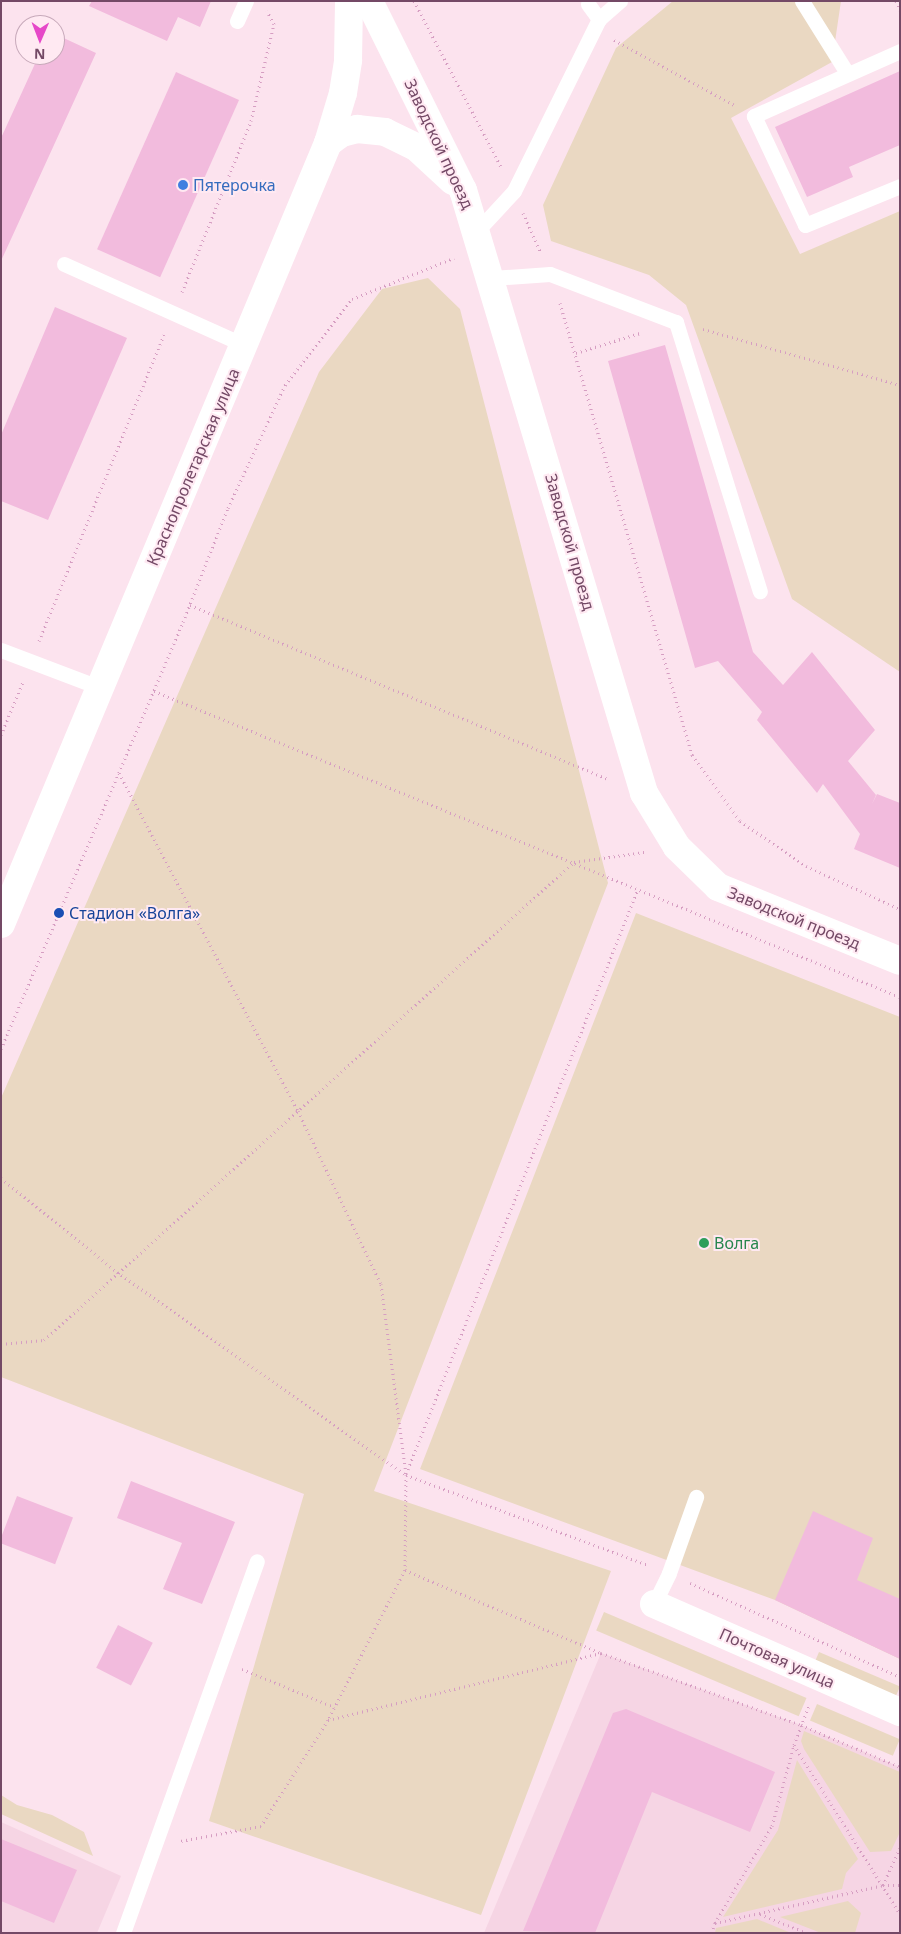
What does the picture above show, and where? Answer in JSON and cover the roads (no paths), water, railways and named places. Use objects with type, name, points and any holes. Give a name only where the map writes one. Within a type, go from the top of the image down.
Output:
[{"type":"street","name":"Краснопролетарская улица","points":[[1,924],[328,143],[343,92],[348,60],[349,1]]},
{"type":"street","name":"Заводской проезд","points":[[369,1],[463,190],[480,239],[644,794],[677,847],[718,887],[900,961]]},
{"type":"street","points":[[328,143],[342,133],[357,129],[385,132],[416,147],[463,190]]},
{"type":"street","name":"Почтовая улица","points":[[654,1604],[900,1712]]},
{"type":"lane","points":[[238,21],[246,1]]},
{"type":"lane","points":[[480,239],[514,191],[599,19],[620,1]]},
{"type":"lane","points":[[802,1],[847,73]]},
{"type":"lane","points":[[588,4],[599,19]]},
{"type":"lane","points":[[900,51],[754,116],[805,225],[900,186]]},
{"type":"lane","points":[[64,264],[244,345]]},
{"type":"lane","points":[[492,278],[550,274],[676,322],[760,590]]},
{"type":"lane","points":[[1,650],[101,688]]},
{"type":"lane","points":[[654,1604],[669,1573],[696,1497]]},
{"type":"lane","points":[[123,1933],[258,1561]]},
{"type":"place","name":"Пятерочка","points":[[183,185]]},
{"type":"place","name":"Стадион «Волга»","points":[[59,913]]},
{"type":"place","name":"Волга","points":[[704,1243]]}]
